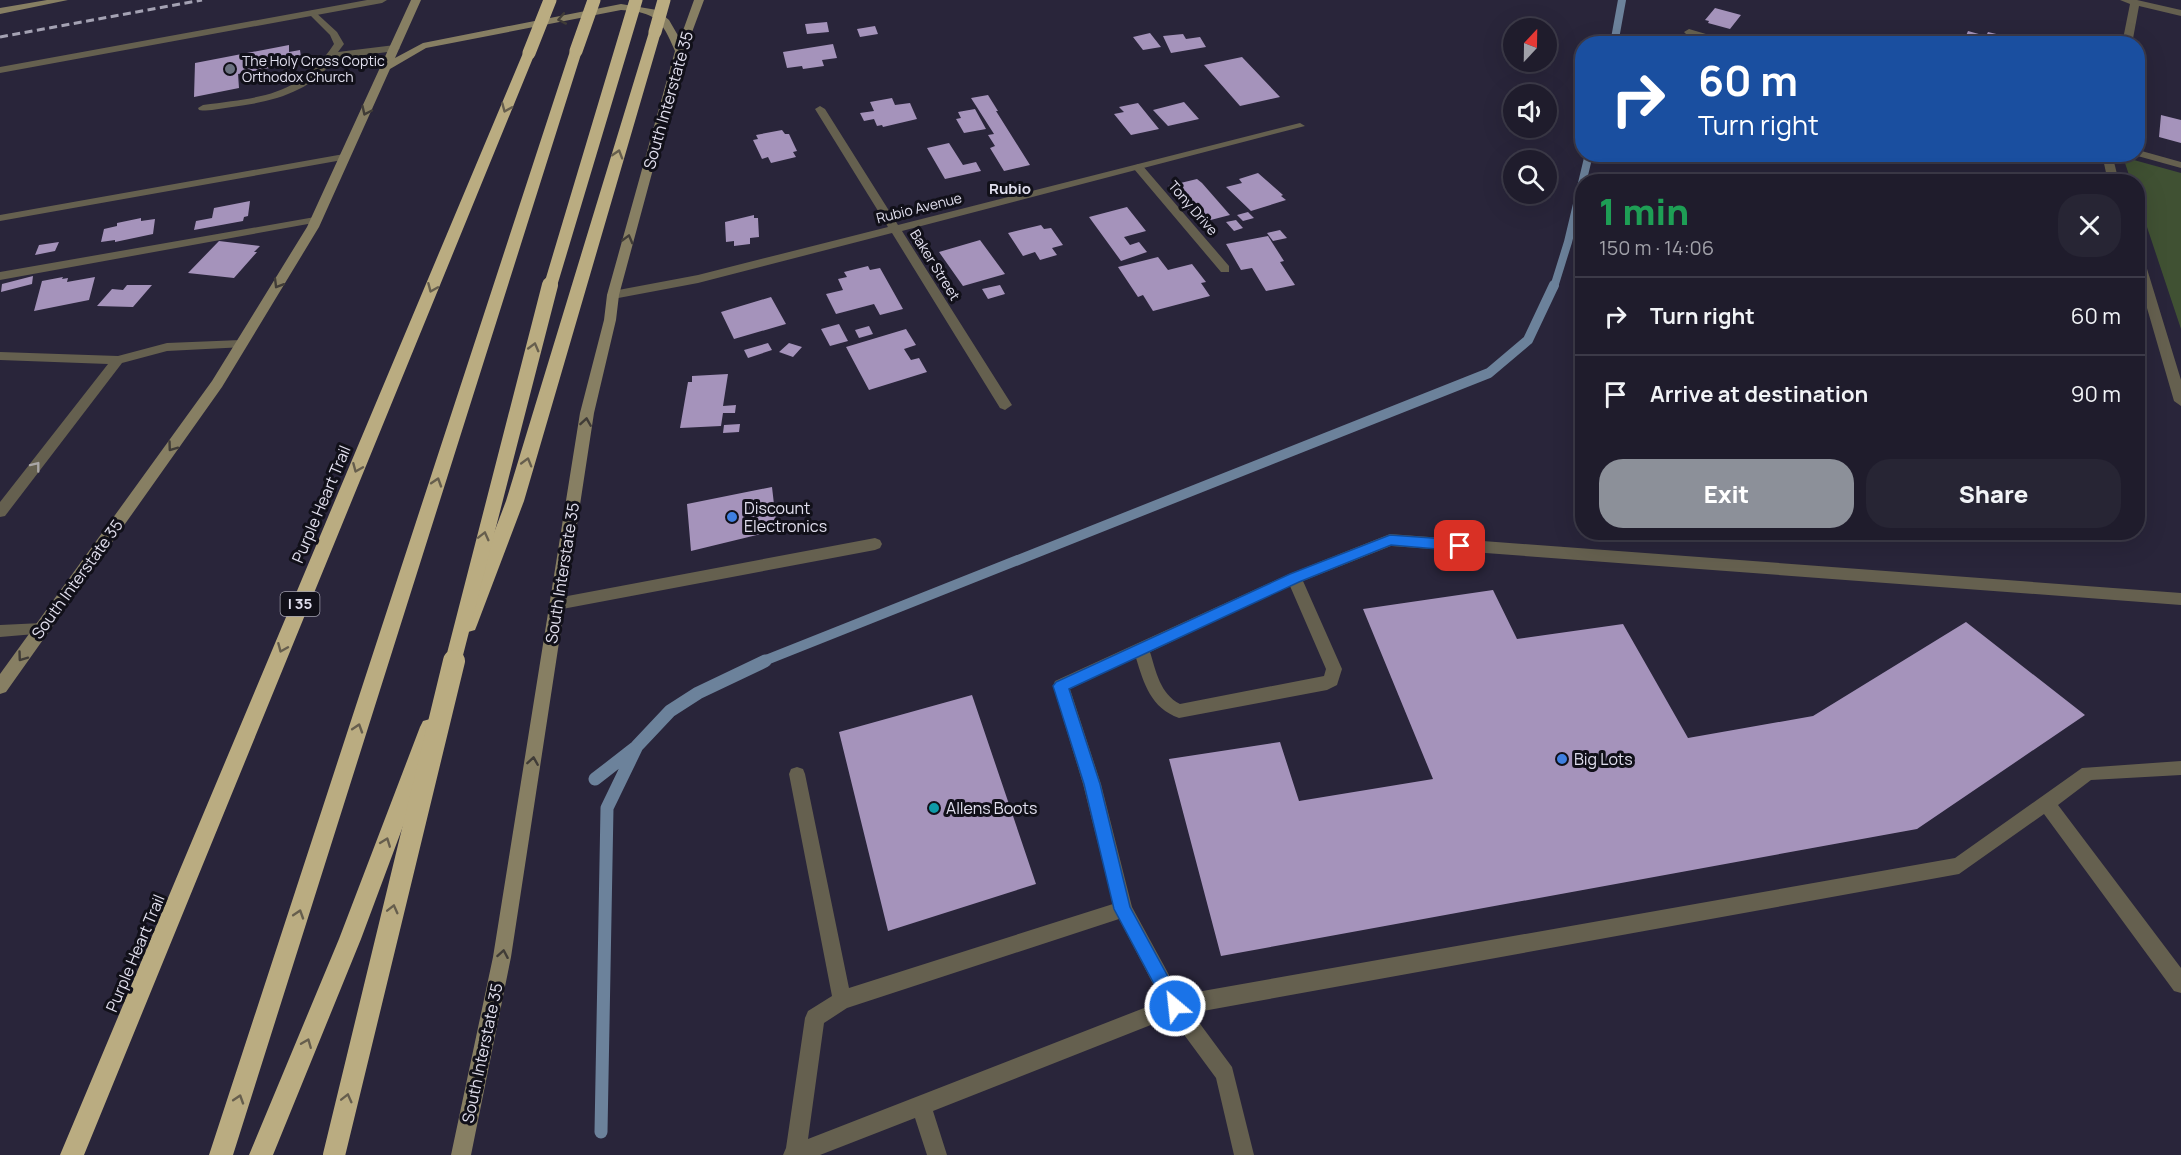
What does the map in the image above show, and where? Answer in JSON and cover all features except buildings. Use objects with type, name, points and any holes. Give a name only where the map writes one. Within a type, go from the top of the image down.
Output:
[{"type":"highway","name":"Purple Heart Trail","points":[[72,1155],[550,0]]},
{"type":"highway","points":[[221,1155],[594,0]]},
{"type":"highway","points":[[334,1155],[485,532],[553,274],[636,0]]},
{"type":"highway","points":[[261,1155],[350,939],[515,501],[664,0]]},
{"type":"main road","points":[[0,11],[63,0]]},
{"type":"main road","name":"South Interstate 35","points":[[0,687],[217,384],[313,227],[416,0]]},
{"type":"main road","name":"South Interstate 35","points":[[461,1155],[502,957],[587,413],[610,320],[613,295],[680,51],[699,0]]},
{"type":"main road","points":[[386,67],[423,46],[621,7],[655,12],[666,21],[680,51]]},
{"type":"street","points":[[0,70],[382,0]]},
{"type":"street","points":[[2125,0],[2181,13]]},
{"type":"street","points":[[2129,36],[2136,3]]},
{"type":"street","points":[[203,108],[274,97],[291,92],[318,73],[333,56],[339,44],[334,34],[313,13]]},
{"type":"street","points":[[1689,32],[1703,36]]},
{"type":"street","points":[[333,56],[395,48]]},
{"type":"street","name":"Baker Street","points":[[820,109],[1005,405]]},
{"type":"street","name":"Rubio Avenue","points":[[613,295],[698,279],[1300,126]]},
{"type":"street","points":[[2145,155],[2181,165]]},
{"type":"street","points":[[0,218],[344,157]]},
{"type":"street","name":"Tony Drive","points":[[1138,168],[1225,269]]},
{"type":"street","points":[[0,276],[315,220]]},
{"type":"street","points":[[2145,282],[2181,401]]},
{"type":"street","points":[[0,356],[118,360],[166,347],[241,344]]},
{"type":"street","points":[[0,512],[118,360]]},
{"type":"street","points":[[1244,1155],[1225,1074],[1175,1006],[1123,909],[1092,784],[1061,686],[1294,578],[1390,540],[2181,599]]},
{"type":"street","points":[[557,604],[874,544]]},
{"type":"street","points":[[1141,650],[1160,699],[1168,708],[1179,711],[1321,685],[1331,680],[1334,669],[1294,578]]},
{"type":"street","points":[[0,631],[42,629]]},
{"type":"street","points":[[1123,909],[842,1000],[815,1018],[794,1155],[1175,1006],[1959,866],[2088,773],[2181,768]]},
{"type":"street","points":[[797,774],[842,1000]]},
{"type":"street","points":[[2046,803],[2181,984]]},
{"type":"street","points":[[921,1106],[937,1155]]},
{"type":"green space","points":[[2125,162],[2141,162],[2181,173],[2181,329],[2145,221],[2145,174],[2129,174]]},
{"type":"waterway","points":[[1615,36],[1622,0]]},
{"type":"waterway","points":[[1584,174],[1587,162]]},
{"type":"waterway","points":[[1554,287],[1575,213]]},
{"type":"waterway","points":[[761,662],[1489,373],[1528,340],[1554,285]]},
{"type":"waterway","points":[[601,1132],[607,808],[637,746],[670,711],[698,693],[765,661]]},
{"type":"waterway","points":[[595,779],[635,748]]},
{"type":"railway","points":[[0,37],[202,0]]},
{"type":"place","name":"The Holy Cross Coptic Orthodox Church","points":[[230,69]]},
{"type":"place","name":"Discount Electronics","points":[[732,517]]},
{"type":"place","name":"Big Lots","points":[[1562,759]]},
{"type":"place","name":"Allens Boots","points":[[934,808]]},
{"type":"district","name":"Rubio","points":[[1010,189]]},
{"type":"route","points":[[1175,1006],[1123,909],[1092,784],[1061,686],[1294,578],[1390,540],[1460,546]]}]
